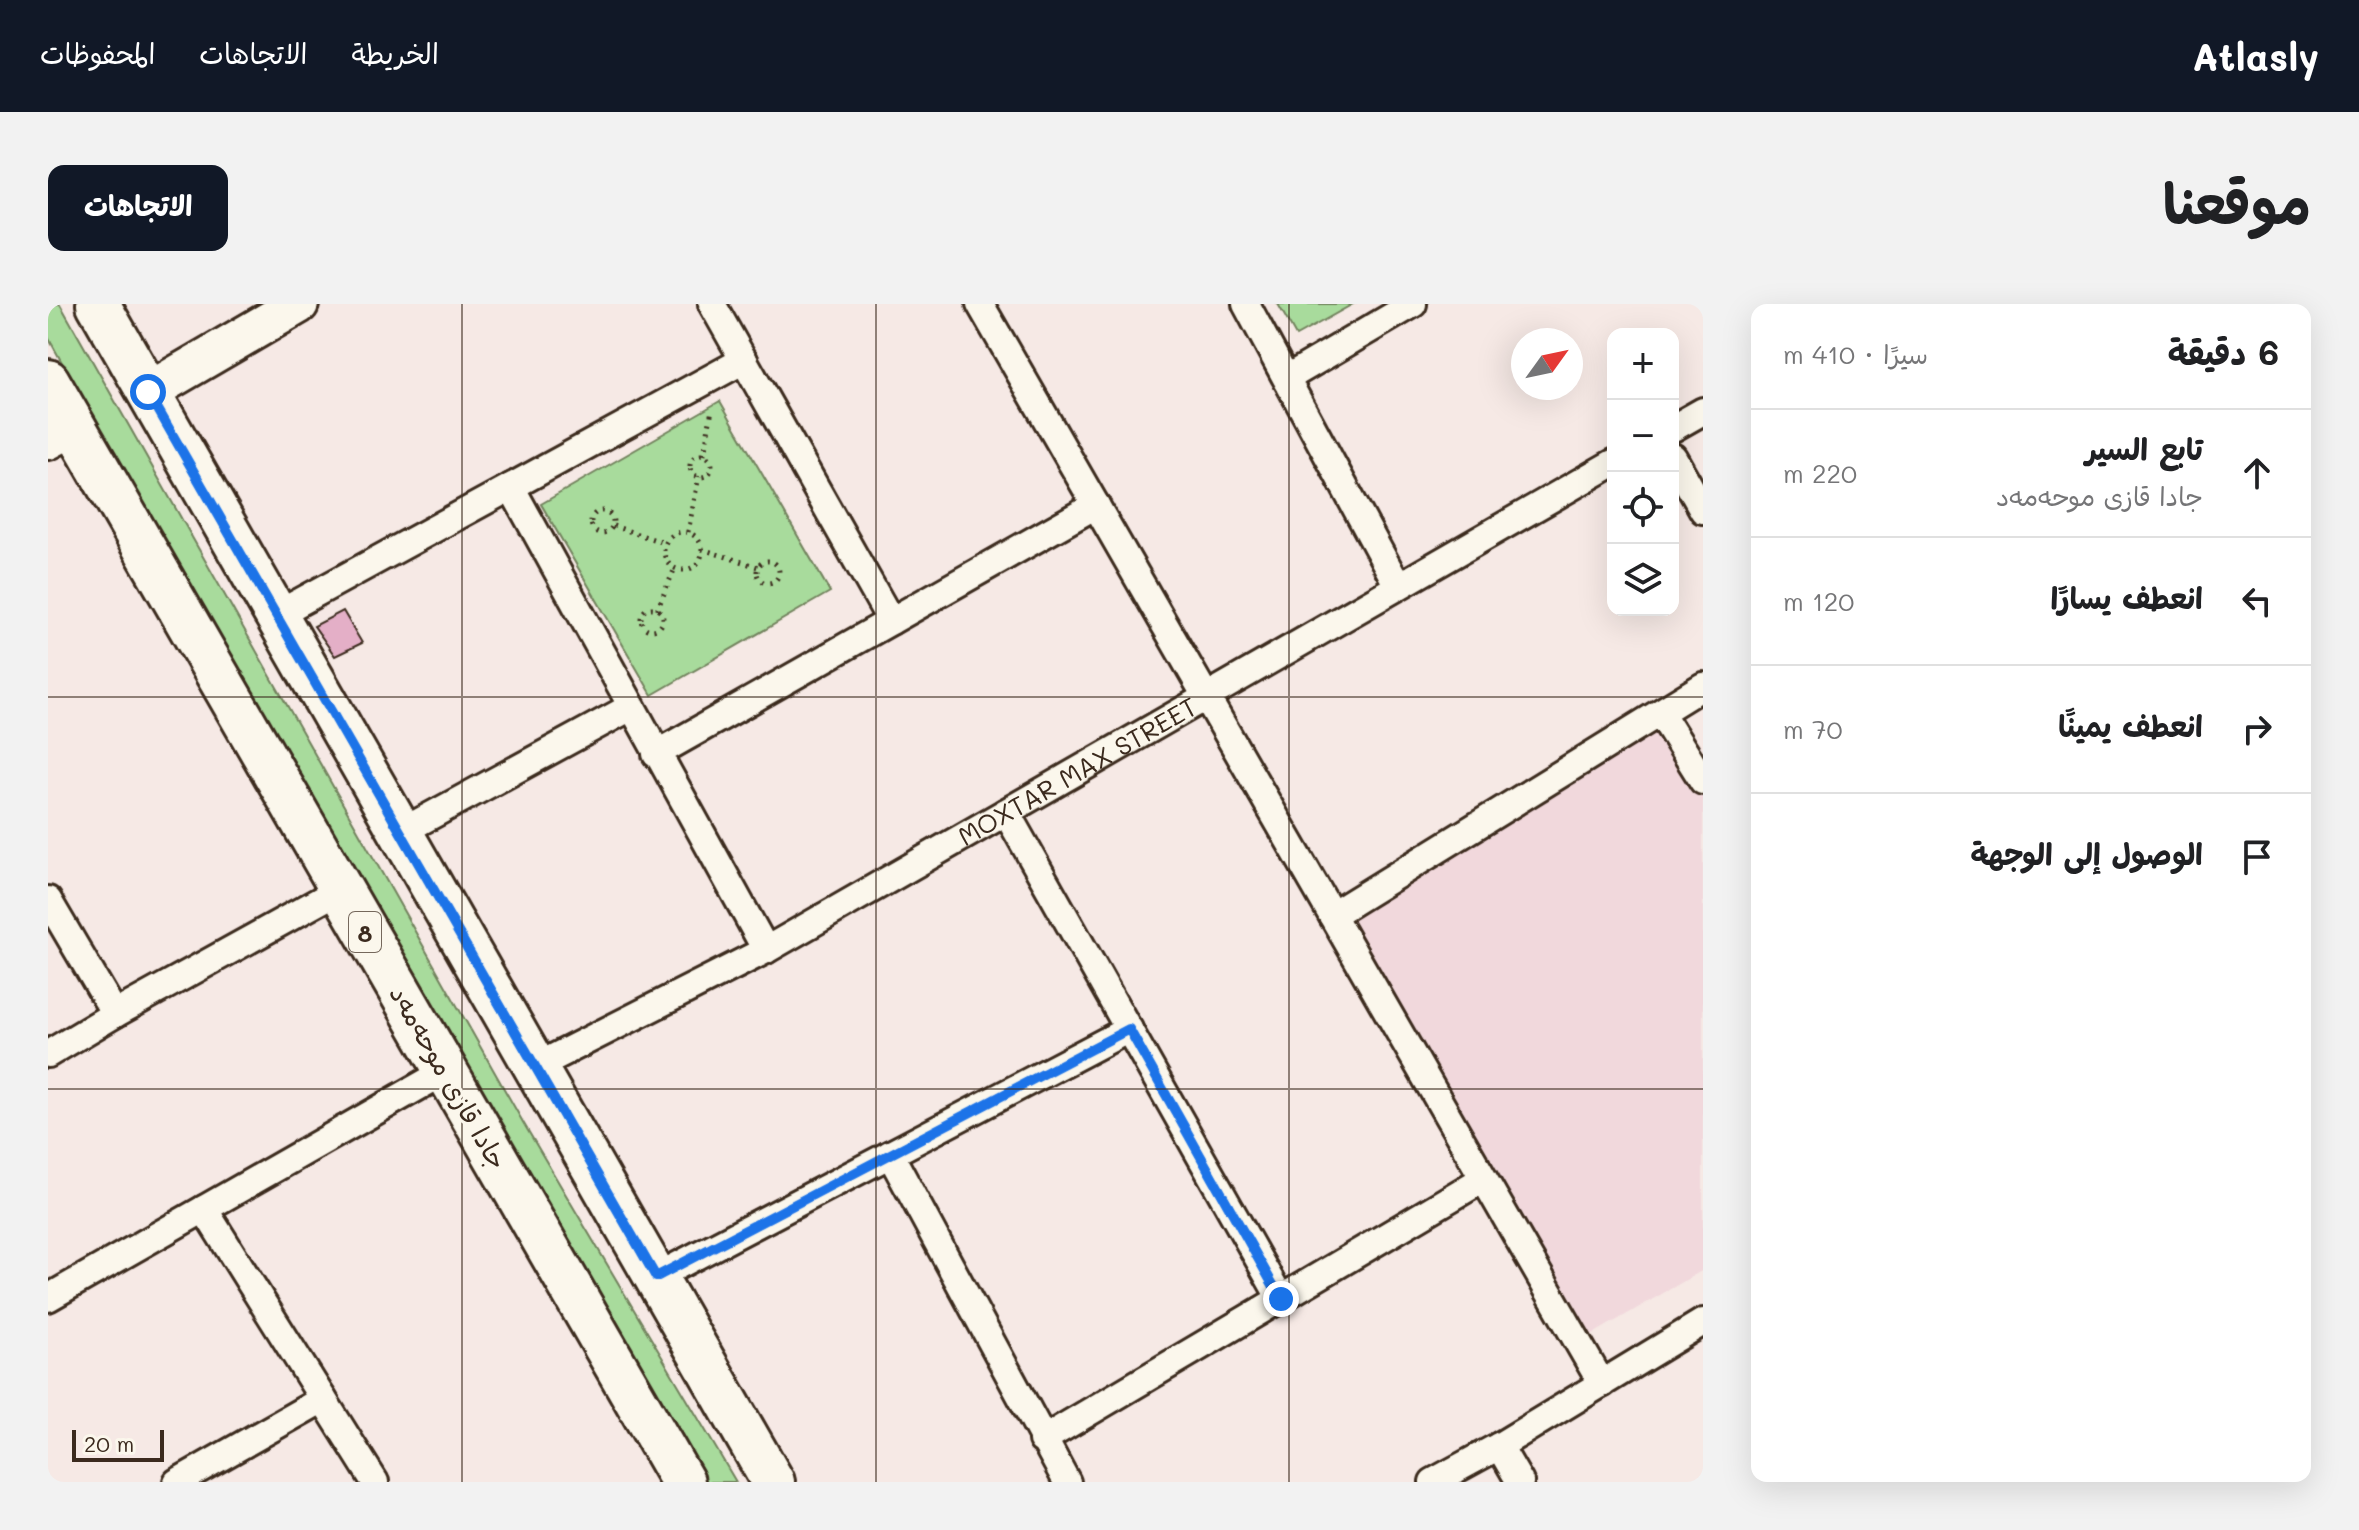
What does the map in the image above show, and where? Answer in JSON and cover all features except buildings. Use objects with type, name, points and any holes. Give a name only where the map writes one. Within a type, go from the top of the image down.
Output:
[{"type":"main road","points":[[98,304],[773,1482]]},
{"type":"main road","name":"جادا قازی موحەمەد","points":[[48,381],[61,433],[341,889],[679,1481]]},
{"type":"street","points":[[148,392],[299,304]]},
{"type":"street","points":[[712,304],[891,621]]},
{"type":"street","points":[[980,304],[1602,1384]]},
{"type":"street","points":[[1246,304],[1398,586]]},
{"type":"street","points":[[1287,378],[1413,304]]},
{"type":"street","points":[[276,615],[744,360]]},
{"type":"street","points":[[1679,425],[1703,411]]},
{"type":"street","name":"MOXTAR MAX STREET","points":[[535,1067],[766,950],[1607,466]]},
{"type":"street","points":[[1679,468],[1703,510]]},
{"type":"street","points":[[511,487],[766,950]]},
{"type":"street","points":[[656,754],[1096,505]]},
{"type":"street","points":[[1332,915],[1703,686]]},
{"type":"street","points":[[401,832],[631,707]]},
{"type":"street","points":[[1661,714],[1703,781]]},
{"type":"street","points":[[1006,812],[1281,1299]]},
{"type":"street","points":[[48,1054],[341,889]]},
{"type":"street","points":[[48,900],[115,1014]]},
{"type":"street","points":[[656,1277],[1129,1029]]},
{"type":"street","points":[[48,1298],[446,1071]]},
{"type":"street","points":[[890,1154],[1067,1482]]},
{"type":"street","points":[[1042,1440],[1483,1179]]},
{"type":"street","points":[[204,1209],[375,1482]]},
{"type":"street","points":[[1433,1482],[1499,1446],[1703,1322]]},
{"type":"street","points":[[177,1482],[323,1399]]},
{"type":"street","points":[[1499,1446],[1520,1482]]},
{"type":"path","points":[[704,455],[718,374]]},
{"type":"path","points":[[697,455],[704,455],[712,463],[712,470],[706,476],[699,476],[691,470],[691,463],[697,455]]},
{"type":"path","points":[[688,532],[699,476]]},
{"type":"path","points":[[605,511],[613,518],[613,526],[605,533],[598,532],[591,524],[592,517],[597,512],[605,511]]},
{"type":"path","points":[[613,526],[665,543]]},
{"type":"path","points":[[688,532],[698,538],[702,554],[696,565],[686,570],[675,568],[666,560],[665,543],[672,535],[688,532]]},
{"type":"path","points":[[702,549],[758,567]]},
{"type":"path","points":[[767,561],[774,562],[779,576],[775,582],[764,582],[757,574],[758,567],[767,561]]},
{"type":"path","points":[[657,610],[675,568]]},
{"type":"path","points":[[647,609],[657,610],[662,615],[662,623],[654,630],[646,629],[641,624],[642,614],[647,609]]},
{"type":"shaded area","points":[[1660,725],[1703,799],[1703,1270],[1581,1341],[1334,913]]},
{"type":"green space","points":[[48,304],[60,304],[524,1124],[736,1482],[699,1482],[277,756],[48,337]]},
{"type":"green space","points":[[1278,304],[1353,304],[1296,336]]},
{"type":"green space","points":[[720,401],[830,592],[652,695],[541,504]]},
{"type":"route","points":[[148,392],[656,1277],[1129,1029],[1281,1299]]}]
